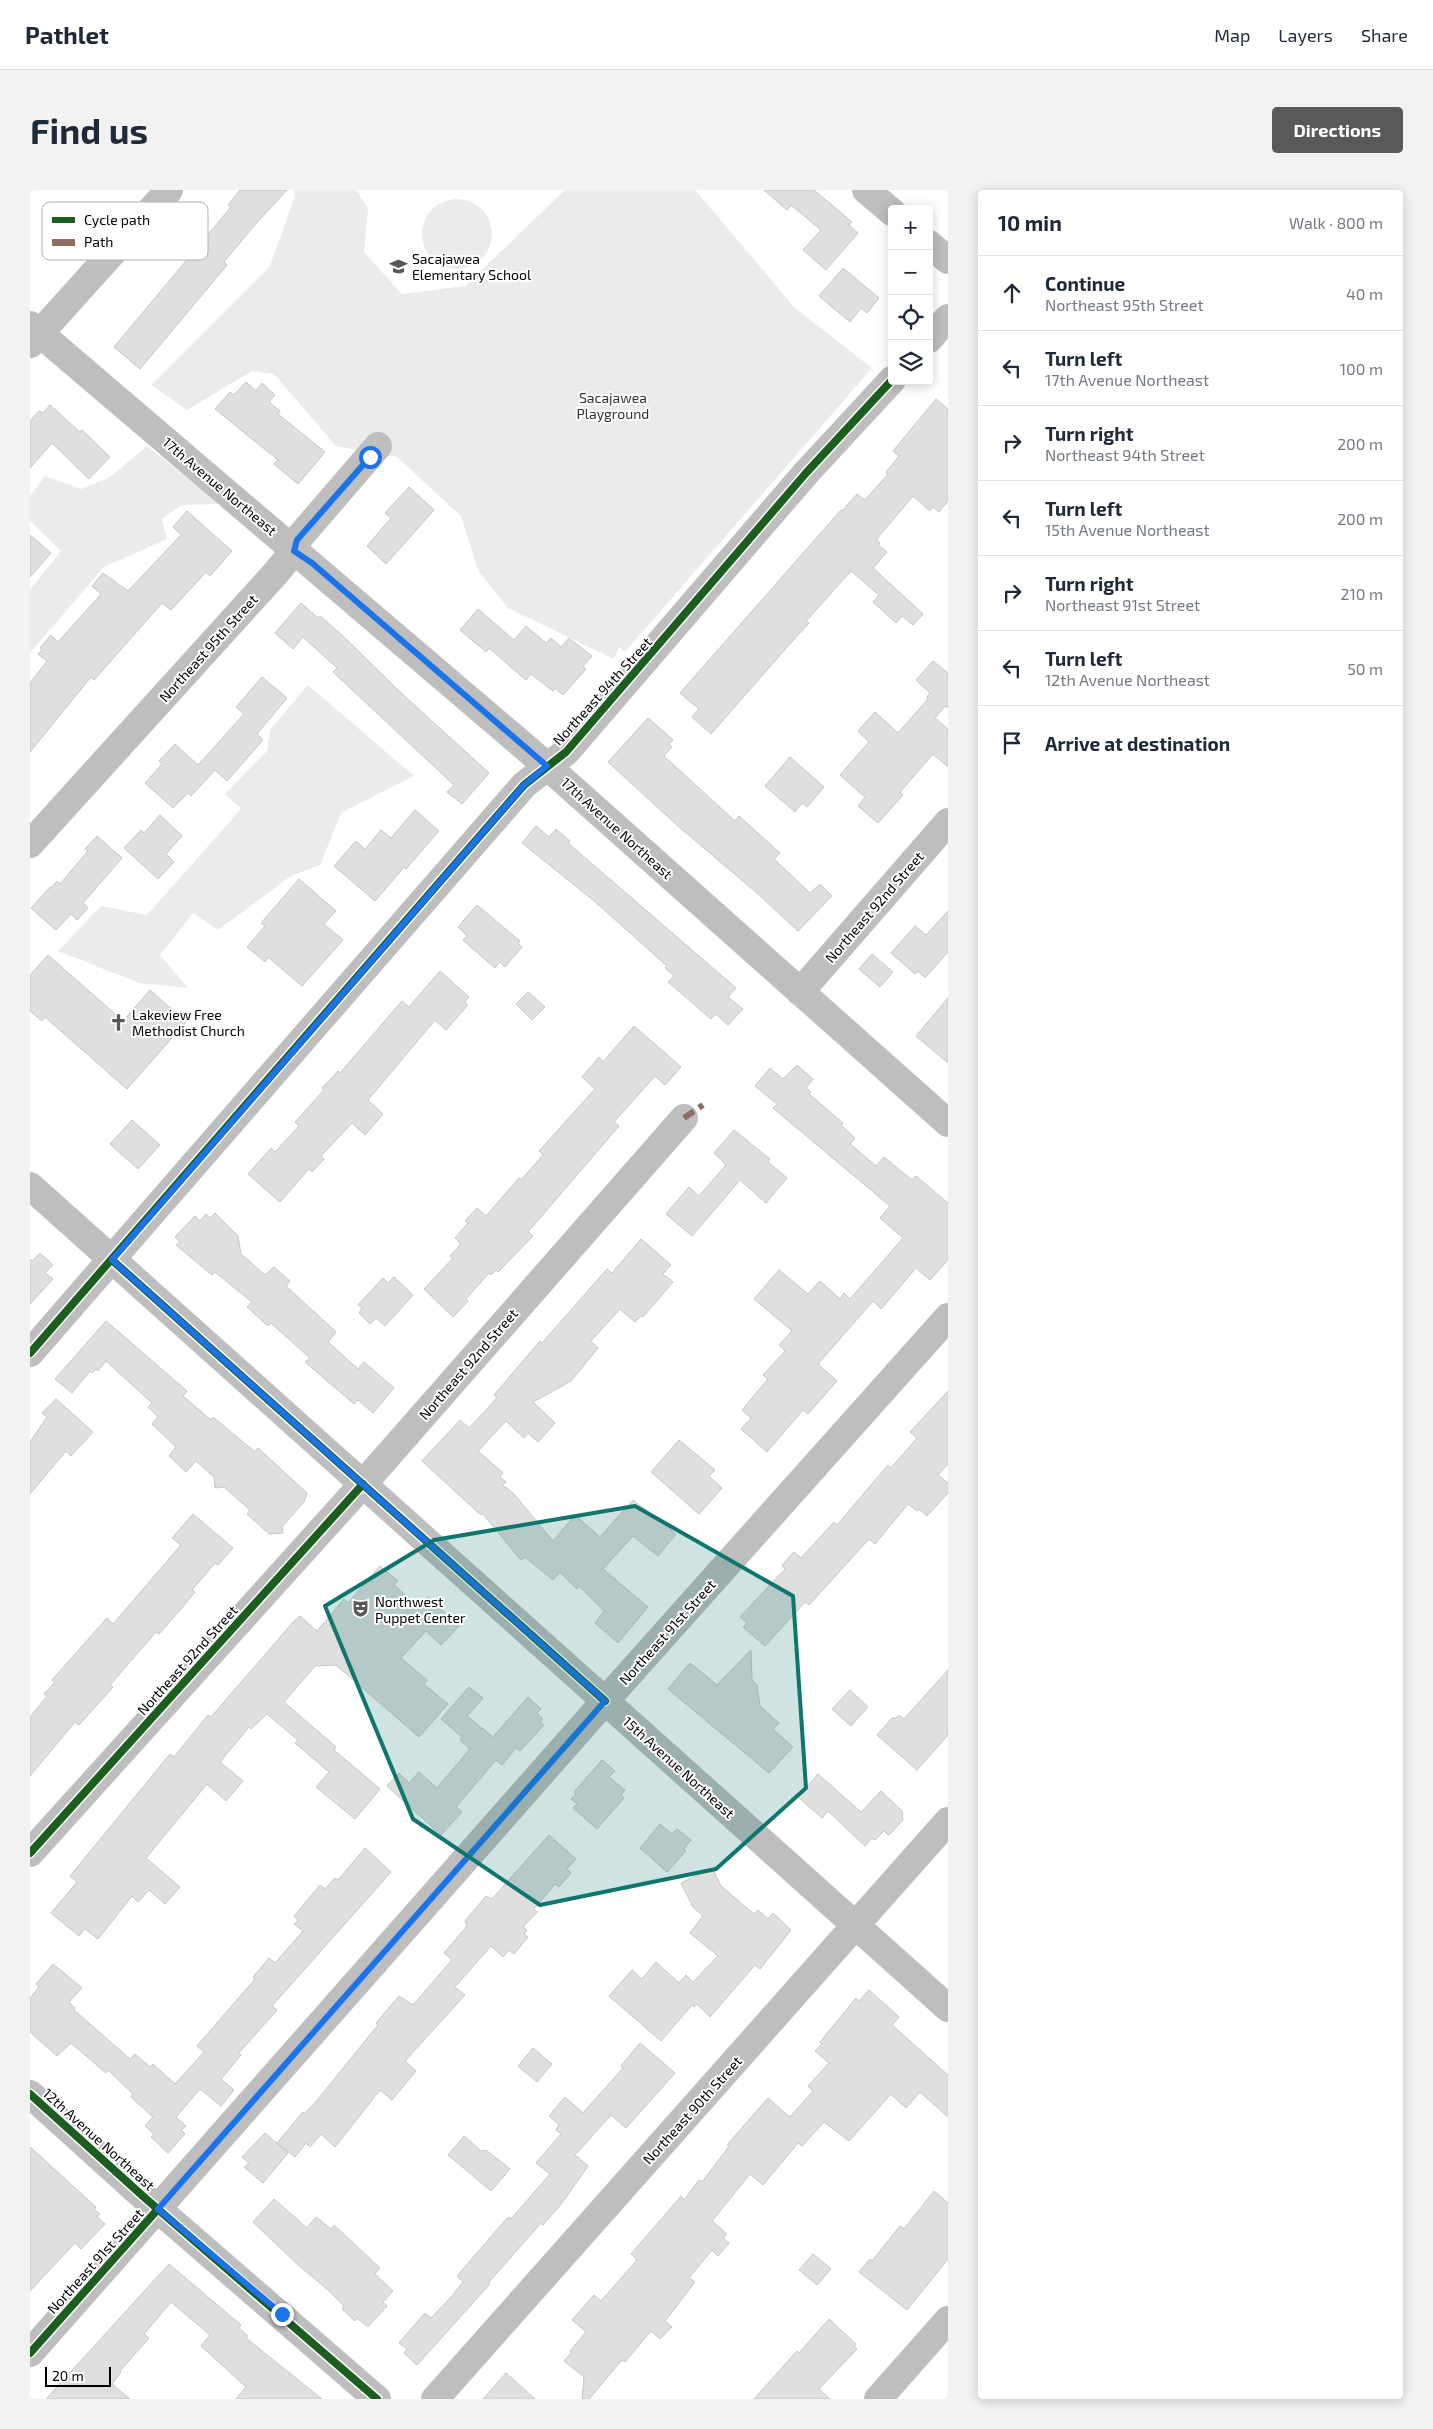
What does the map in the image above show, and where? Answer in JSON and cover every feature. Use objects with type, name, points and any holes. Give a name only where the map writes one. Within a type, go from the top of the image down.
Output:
[{"type":"street","points":[[158,202],[169,190]]},
{"type":"street","points":[[866,190],[888,209]]},
{"type":"street","points":[[933,247],[948,260]]},
{"type":"street","points":[[33,334],[103,260]]},
{"type":"street","points":[[933,335],[948,318]]},
{"type":"street","name":"17th Avenue Northeast","points":[[33,334],[273,530],[294,551],[319,570],[547,766],[948,1123]]},
{"type":"street","name":"Northeast 94th Street","points":[[30,1353],[524,785],[566,752],[806,473],[888,384]]},
{"type":"street","name":"Northeast 95th Street","points":[[30,844],[294,551],[297,540],[378,446]]},
{"type":"street","name":"Northeast 92nd Street","points":[[800,992],[948,822]]},
{"type":"street","name":"Northeast 92nd Street","points":[[30,1853],[363,1484],[684,1118]]},
{"type":"street","name":"15th Avenue Northeast","points":[[30,1186],[948,2008]]},
{"type":"street","name":"Northeast 91st Street","points":[[30,2353],[605,1701],[948,1317]]},
{"type":"street","name":"Northeast 90th Street","points":[[435,2399],[948,1821]]},
{"type":"street","name":"12th Avenue Northeast","points":[[30,2094],[158,2209],[378,2399]]},
{"type":"street","points":[[878,2399],[948,2320]]},
{"type":"highlighted area","points":[[635,1506],[793,1596],[806,1788],[716,1869],[540,1905],[413,1819],[325,1606],[434,1540]]},
{"type":"green space","name":"Sacajawea Playground","points":[[294,190],[356,190],[368,208],[364,252],[402,294],[465,286],[565,190],[695,190],[795,308],[872,368],[625,652],[619,647],[614,659],[508,608],[478,570],[461,516],[397,457],[336,446],[274,374],[252,371],[187,410],[151,385],[270,266],[295,196]]},
{"type":"green space","points":[[457,199],[470,202],[482,209],[489,221],[492,234],[489,247],[482,259],[470,266],[457,269],[444,266],[432,259],[425,247],[422,234],[425,221],[432,209],[444,202]]},
{"type":"green space","points":[[147,446],[221,504],[181,505],[162,519],[167,539],[104,567],[30,653],[30,590],[61,551],[30,521],[30,496],[45,476],[81,489],[109,478]]},
{"type":"green space","points":[[308,685],[414,776],[341,813],[320,865],[291,876],[218,930],[193,913],[160,955],[188,988],[139,983],[58,951],[101,906],[147,915],[241,809],[225,794],[267,751],[270,730]]},
{"type":"building","points":[[240,190],[287,190],[224,262],[227,265],[140,369],[114,347],[187,260],[208,260],[208,235],[231,207],[228,205]]},
{"type":"building","points":[[764,190],[814,190],[852,222],[849,225],[858,233],[826,270],[803,250],[821,230],[791,205],[787,210]]},
{"type":"building","points":[[843,268],[879,298],[867,313],[861,308],[850,322],[819,296]]},
{"type":"building","points":[[246,382],[256,391],[262,383],[275,395],[269,402],[280,411],[278,414],[325,452],[298,484],[274,464],[278,460],[215,409],[230,392],[234,395]]},
{"type":"building","points":[[936,399],[948,409],[948,501],[939,512],[933,507],[930,511],[913,496],[876,540],[880,543],[878,545],[887,552],[873,568],[923,614],[913,625],[902,616],[896,623],[873,602],[879,595],[851,571],[806,621],[809,623],[711,734],[692,717],[699,709],[680,693],[841,510],[857,494],[865,500],[888,474],[886,472],[899,456],[893,451]]},
{"type":"building","points":[[50,405],[80,432],[82,430],[110,457],[89,479],[52,443],[30,468],[30,421],[39,411],[43,413]]},
{"type":"building","points":[[409,487],[434,510],[386,564],[367,546],[391,518],[385,513]]},
{"type":"building","points":[[187,511],[232,551],[210,576],[206,572],[171,610],[162,603],[94,680],[91,677],[30,752],[30,683],[47,661],[38,654],[42,650],[40,648],[51,635],[58,642],[101,594],[92,586],[103,573],[128,591],[181,535],[173,527]]},
{"type":"building","points":[[30,535],[51,553],[30,577]]},
{"type":"building","points":[[301,603],[342,635],[399,691],[489,773],[462,804],[447,792],[454,785],[333,672],[337,668],[303,637],[293,649],[275,633]]},
{"type":"building","points":[[478,609],[514,640],[526,626],[546,643],[551,638],[561,647],[569,638],[592,656],[583,666],[586,669],[563,695],[555,688],[553,691],[531,674],[526,680],[489,648],[486,652],[460,630]]},
{"type":"building","points":[[933,661],[948,673],[948,708],[945,706],[935,718],[948,729],[948,767],[933,754],[900,792],[903,795],[878,823],[858,806],[865,797],[840,775],[869,742],[858,731],[875,712],[898,733],[928,699],[927,697],[930,693],[916,680]]},
{"type":"building","points":[[262,677],[287,698],[257,734],[263,740],[227,781],[215,770],[191,796],[188,793],[173,808],[145,783],[162,764],[159,761],[175,744],[198,765],[244,714],[236,707]]},
{"type":"building","points":[[648,718],[673,740],[669,744],[672,747],[664,756],[735,821],[739,816],[780,853],[774,859],[810,893],[820,884],[832,896],[798,931],[608,762]]},
{"type":"building","points":[[790,757],[824,787],[807,807],[802,803],[795,812],[765,786]]},
{"type":"building","points":[[415,810],[439,831],[406,869],[404,867],[375,901],[334,866],[356,841],[365,849],[381,830],[391,838]]},
{"type":"building","points":[[160,815],[182,836],[166,854],[174,862],[158,879],[124,848],[141,830],[144,833]]},
{"type":"building","points":[[536,826],[549,837],[556,829],[570,841],[568,843],[736,988],[728,997],[743,1009],[728,1025],[716,1014],[711,1019],[668,982],[674,976],[665,968],[667,966],[593,900],[522,843]]},
{"type":"building","points":[[97,836],[122,858],[83,903],[88,908],[77,920],[71,914],[56,930],[31,908],[57,881],[60,884],[88,851],[85,849]]},
{"type":"building","points":[[299,879],[336,911],[324,924],[343,940],[302,986],[268,957],[265,962],[247,947],[265,926],[261,923]]},
{"type":"building","points":[[477,905],[520,941],[518,943],[522,947],[505,967],[500,962],[495,968],[463,940],[467,936],[458,927]]},
{"type":"building","points":[[948,911],[948,952],[925,978],[918,971],[915,974],[891,953],[915,926],[926,935]]},
{"type":"building","points":[[872,954],[893,972],[880,987],[859,969]]},
{"type":"building","name":"Lakeview Free Methodist Church","points":[[48,955],[123,1021],[150,990],[186,1022],[127,1089],[45,1017],[42,1021],[30,1011],[30,975]]},
{"type":"building","points":[[440,971],[469,997],[465,1002],[468,1005],[446,1030],[435,1020],[368,1100],[383,1114],[365,1135],[352,1123],[321,1156],[324,1159],[312,1172],[309,1169],[280,1202],[248,1174],[271,1148],[275,1152],[299,1126],[295,1122],[324,1090],[322,1088],[338,1071],[340,1073],[402,1001],[409,1007]]},
{"type":"building","points":[[528,992],[545,1007],[532,1020],[516,1004]]},
{"type":"building","points":[[948,998],[948,1063],[916,1036]]},
{"type":"building","points":[[634,1026],[681,1067],[665,1085],[655,1076],[614,1122],[619,1126],[528,1232],[533,1236],[498,1272],[496,1270],[491,1275],[489,1273],[453,1317],[424,1289],[453,1258],[450,1256],[461,1244],[455,1238],[468,1223],[465,1221],[477,1208],[486,1216],[519,1178],[521,1180],[543,1155],[539,1151],[595,1089],[582,1077],[599,1057],[603,1062]]},
{"type":"building","points":[[797,1065],[813,1079],[806,1088],[811,1092],[809,1094],[843,1123],[841,1125],[855,1138],[850,1144],[876,1166],[884,1157],[912,1180],[916,1176],[948,1203],[948,1260],[930,1280],[916,1268],[881,1309],[873,1301],[818,1364],[837,1381],[808,1414],[803,1410],[767,1452],[741,1429],[751,1418],[742,1410],[768,1379],[763,1375],[785,1351],[779,1345],[792,1331],[754,1299],[779,1270],[808,1294],[820,1281],[840,1299],[844,1293],[850,1299],[903,1238],[880,1218],[890,1206],[773,1108],[777,1104],[755,1086],[770,1068],[783,1079]]},
{"type":"building","points":[[132,1120],[160,1145],[138,1169],[110,1144]]},
{"type":"building","points":[[734,1130],[770,1159],[768,1162],[787,1178],[766,1203],[740,1180],[692,1236],[666,1214],[689,1187],[699,1196],[726,1165],[714,1153]]},
{"type":"building","points":[[215,1213],[238,1236],[241,1254],[265,1275],[274,1267],[290,1281],[286,1286],[336,1332],[328,1342],[358,1369],[364,1362],[394,1388],[373,1413],[358,1400],[354,1404],[305,1362],[310,1358],[271,1323],[268,1326],[247,1307],[252,1302],[215,1272],[212,1275],[176,1245],[180,1242],[175,1237],[195,1216],[200,1221],[206,1214],[210,1218]]},
{"type":"building","points":[[641,1239],[671,1265],[663,1274],[673,1282],[643,1317],[641,1316],[635,1322],[620,1309],[591,1341],[598,1348],[571,1381],[533,1402],[555,1423],[538,1442],[528,1433],[524,1438],[506,1421],[478,1451],[503,1473],[500,1477],[506,1482],[503,1485],[514,1494],[553,1541],[575,1515],[600,1537],[633,1500],[676,1534],[658,1556],[633,1536],[603,1569],[648,1607],[618,1643],[595,1623],[604,1611],[579,1586],[577,1589],[560,1572],[553,1580],[525,1557],[521,1560],[482,1513],[481,1515],[422,1461],[460,1420],[469,1428],[497,1398],[494,1395],[540,1341],[542,1343],[607,1269],[612,1273]]},
{"type":"building","points":[[40,1253],[53,1265],[45,1273],[53,1279],[30,1304],[30,1259],[32,1261]]},
{"type":"building","points":[[394,1277],[413,1295],[385,1326],[376,1318],[370,1324],[359,1313],[362,1308],[358,1305],[383,1278],[388,1283]]},
{"type":"building","points":[[106,1321],[187,1391],[183,1396],[211,1420],[213,1417],[255,1452],[258,1448],[307,1493],[304,1502],[282,1527],[283,1533],[269,1534],[247,1514],[250,1510],[224,1487],[215,1488],[214,1477],[196,1461],[186,1472],[169,1456],[176,1447],[152,1424],[158,1417],[148,1407],[152,1403],[106,1361],[98,1371],[96,1369],[92,1373],[90,1371],[72,1393],[55,1379]]},
{"type":"building","points":[[948,1391],[948,1464],[938,1475],[948,1483],[948,1493],[927,1516],[919,1509],[917,1511],[908,1504],[875,1544],[869,1539],[809,1605],[805,1602],[765,1646],[743,1627],[747,1623],[740,1617],[785,1569],[782,1565],[794,1552],[801,1558],[834,1522],[837,1525],[888,1465],[891,1468],[917,1438],[910,1432]]},
{"type":"building","points":[[56,1399],[93,1432],[71,1456],[66,1451],[30,1494],[30,1442],[47,1417],[42,1413]]},
{"type":"building","points":[[679,1440],[715,1470],[709,1476],[722,1488],[699,1514],[651,1472]]},
{"type":"building","points":[[193,1514],[233,1548],[218,1565],[215,1563],[192,1590],[195,1592],[181,1609],[159,1634],[156,1632],[110,1685],[113,1687],[79,1725],[75,1722],[30,1776],[30,1717],[47,1696],[44,1694],[55,1682],[52,1680],[107,1618],[113,1624],[181,1545],[172,1538]]},
{"type":"building","points":[[380,1566],[398,1581],[394,1585],[419,1607],[428,1597],[459,1626],[441,1645],[426,1631],[401,1658],[427,1680],[424,1684],[448,1704],[419,1737],[336,1665],[315,1666],[284,1702],[336,1747],[334,1750],[380,1789],[355,1819],[316,1787],[329,1772],[295,1743],[298,1740],[267,1714],[251,1729],[249,1727],[220,1762],[243,1781],[226,1801],[207,1784],[146,1858],[180,1887],[165,1904],[149,1890],[138,1902],[132,1896],[98,1939],[85,1929],[79,1936],[51,1913],[77,1882],[70,1876],[170,1754],[174,1757],[208,1715],[211,1717],[294,1621],[300,1616],[317,1631],[344,1599],[348,1603]]},
{"type":"building","points":[[751,1650],[752,1680],[757,1685],[760,1706],[779,1723],[773,1729],[793,1747],[769,1773],[668,1689],[690,1663],[717,1685]]},
{"type":"building","points":[[948,1670],[948,1735],[917,1770],[877,1735],[893,1717],[895,1719],[899,1715],[904,1719]]},
{"type":"building","points":[[469,1687],[483,1698],[467,1716],[493,1737],[528,1697],[541,1709],[537,1713],[543,1719],[540,1722],[544,1725],[520,1751],[516,1748],[502,1765],[496,1760],[456,1807],[462,1812],[441,1835],[387,1786],[399,1773],[409,1783],[419,1772],[437,1788],[470,1749],[460,1740],[462,1737],[441,1719]]},
{"type":"building","points":[[850,1690],[868,1707],[851,1726],[832,1709]]},
{"type":"building","points":[[602,1760],[615,1771],[609,1777],[625,1790],[621,1795],[624,1798],[597,1829],[573,1808],[577,1804],[571,1799],[576,1794],[574,1792]]},
{"type":"building","points":[[818,1774],[861,1812],[881,1791],[902,1811],[903,1820],[889,1835],[884,1831],[875,1840],[872,1838],[865,1846],[828,1811],[822,1818],[798,1797]]},
{"type":"building","points":[[660,1824],[672,1834],[677,1829],[691,1840],[684,1849],[686,1851],[667,1872],[640,1848]]},
{"type":"building","points":[[549,1835],[576,1859],[567,1869],[571,1873],[559,1887],[555,1884],[534,1909],[537,1912],[523,1927],[527,1930],[524,1934],[528,1937],[514,1954],[509,1950],[503,1957],[491,1946],[455,1987],[465,1995],[405,2061],[416,2071],[392,2100],[380,2090],[335,2147],[321,2134],[310,2147],[306,2143],[295,2157],[277,2143],[303,2112],[304,2114],[314,2104],[399,1996],[413,2005],[452,1960],[444,1953],[467,1926],[465,1921],[486,1896],[492,1899]]},
{"type":"building","points":[[365,1848],[391,1872],[272,2006],[277,2010],[239,2053],[241,2055],[221,2079],[234,2090],[221,2106],[200,2089],[176,2117],[186,2126],[181,2130],[185,2134],[168,2153],[151,2137],[154,2134],[145,2126],[153,2117],[131,2097],[133,2094],[108,2070],[106,2073],[71,2043],[57,2056],[30,2032],[30,1998],[39,1987],[36,1984],[53,1964],[82,1988],[69,2002],[75,2008],[74,2010],[130,2059],[135,2054],[150,2067],[153,2064],[175,2084],[204,2052],[197,2046],[255,1979],[253,1977],[269,1958],[275,1963],[303,1931],[294,1924],[298,1920],[294,1916],[320,1885],[325,1889],[335,1878],[338,1880]]},
{"type":"building","points":[[712,1868],[721,1886],[754,1914],[758,1910],[768,1919],[773,1913],[791,1930],[760,1969],[755,1965],[710,2017],[697,2004],[694,2007],[692,2005],[661,2041],[609,1996],[632,1970],[642,1979],[656,1962],[679,1983],[686,1975],[693,1982],[718,1956],[690,1933],[703,1916],[693,1907],[681,1883]]},
{"type":"building","points":[[869,1990],[899,2017],[892,2025],[948,2075],[948,2117],[920,2092],[906,2108],[891,2094],[849,2141],[824,2122],[802,2146],[798,2143],[763,2185],[750,2174],[712,2221],[727,2234],[723,2238],[729,2243],[718,2256],[712,2250],[689,2278],[695,2282],[665,2321],[672,2327],[660,2339],[651,2331],[625,2362],[622,2360],[589,2399],[582,2399],[584,2377],[564,2361],[586,2332],[572,2320],[594,2295],[601,2301],[637,2260],[631,2254],[681,2196],[684,2200],[699,2180],[702,2182],[729,2146],[727,2145],[768,2098],[790,2117],[813,2091],[808,2086],[829,2063],[815,2051],[822,2044],[820,2042],[856,1998],[859,2001]]},
{"type":"building","points":[[640,2043],[675,2073],[626,2128],[611,2115],[575,2155],[588,2166],[562,2203],[543,2225],[541,2223],[489,2282],[490,2284],[417,2365],[404,2353],[407,2349],[399,2343],[425,2313],[431,2318],[452,2296],[463,2282],[457,2276],[508,2217],[511,2219],[550,2174],[536,2163],[561,2134],[556,2130],[559,2125],[549,2116],[565,2097],[583,2113],[623,2068],[621,2066]]},
{"type":"building","points":[[533,2048],[552,2064],[537,2082],[518,2066]]},
{"type":"building","points":[[265,2133],[288,2153],[263,2183],[244,2167],[249,2163],[242,2157]]},
{"type":"building","points":[[464,2136],[481,2151],[486,2150],[510,2169],[491,2191],[448,2155]]},
{"type":"building","points":[[30,2147],[96,2207],[94,2209],[100,2214],[97,2217],[105,2224],[81,2249],[75,2243],[30,2291]]},
{"type":"building","points":[[934,2191],[948,2203],[948,2259],[907,2310],[859,2272],[870,2259],[872,2261],[900,2226],[904,2229]]},
{"type":"building","points":[[274,2199],[307,2228],[316,2217],[331,2229],[334,2225],[380,2268],[375,2274],[393,2291],[383,2302],[387,2306],[368,2327],[357,2318],[355,2321],[342,2309],[344,2306],[328,2290],[253,2222]]},
{"type":"building","points":[[813,2254],[831,2269],[817,2285],[799,2270]]},
{"type":"building","points":[[169,2264],[241,2325],[239,2328],[248,2336],[246,2338],[322,2399],[236,2399],[246,2387],[201,2346],[210,2335],[171,2302],[144,2334],[149,2338],[120,2371],[112,2384],[130,2399],[46,2399]]},
{"type":"building","points":[[829,2319],[856,2344],[854,2346],[857,2349],[819,2389],[830,2399],[754,2399],[797,2351],[799,2353]]},
{"type":"building","points":[[506,2373],[535,2399],[483,2399]]},
{"type":"marked path","points":[[684,1118],[703,1105]]},
{"type":"cycle path","points":[[30,1353],[524,785],[566,752],[806,473],[888,384]]},
{"type":"cycle path","points":[[112,1260],[605,1701]]},
{"type":"cycle path","points":[[30,1853],[363,1484]]},
{"type":"cycle path","points":[[30,2094],[145,2198],[377,2399]]},
{"type":"cycle path","points":[[30,2353],[158,2209]]},
{"type":"place","name":"Sacajawea Elementary School","points":[[398,266]]},
{"type":"place","name":"Lakeview Free Methodist Church","points":[[118,1022]]},
{"type":"place","name":"Northwest Puppet Center","points":[[361,1609]]},
{"type":"route","points":[[282,2314],[158,2209],[605,1701],[112,1260],[524,785],[547,766],[312,563],[294,551],[297,540],[370,457]]}]
